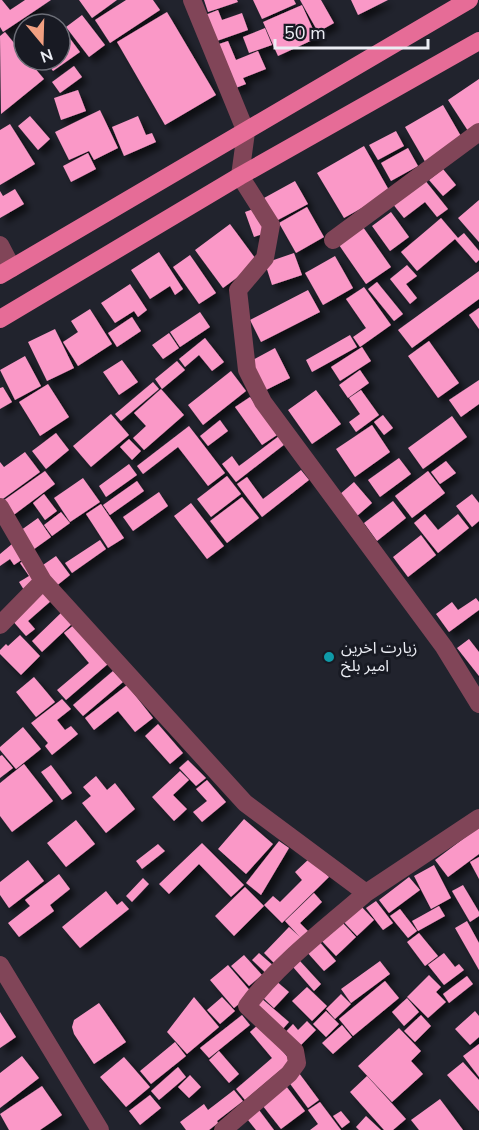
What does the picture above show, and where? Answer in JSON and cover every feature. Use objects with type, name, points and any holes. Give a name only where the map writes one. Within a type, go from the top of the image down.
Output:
[{"type":"highway","points":[[6,271],[469,0]]},
{"type":"highway","points":[[0,319],[240,176],[479,41]]},
{"type":"street","points":[[192,0],[246,132],[240,176],[270,225],[266,258],[238,290],[247,370],[263,402],[444,647],[479,704]]},
{"type":"street","points":[[333,240],[479,132]]},
{"type":"street","points":[[0,245],[6,271]]},
{"type":"street","points":[[0,507],[43,581],[245,803],[366,893]]},
{"type":"street","points":[[0,625],[43,581]]},
{"type":"street","points":[[223,1130],[289,1074],[297,1063],[295,1051],[247,1006],[258,991],[366,893],[479,818]]},
{"type":"street","points":[[0,965],[6,992],[100,1130]]},
{"type":"building","points":[[0,0],[10,10],[25,0],[51,0],[33,12],[12,12],[12,26],[3,32],[0,27]]},
{"type":"building","points":[[79,0],[117,0],[92,18]]},
{"type":"building","points":[[126,0],[153,0],[160,10],[110,43],[95,20]]},
{"type":"building","points":[[204,0],[237,0],[238,2],[208,12]]},
{"type":"building","points":[[253,0],[294,0],[296,4],[262,19]]},
{"type":"building","points":[[300,0],[321,0],[334,23],[318,32]]},
{"type":"building","points":[[351,0],[388,0],[358,15]]},
{"type":"building","points":[[302,5],[317,38],[278,56],[263,22]]},
{"type":"building","points":[[218,10],[222,20],[242,13],[248,30],[214,42],[205,15]]},
{"type":"building","points":[[167,12],[216,95],[165,125],[117,42]]},
{"type":"building","points":[[82,15],[105,45],[89,57],[72,35],[72,22]]},
{"type":"building","points":[[265,28],[272,45],[249,53],[243,37]]},
{"type":"building","points":[[5,32],[12,40],[12,72],[38,72],[44,79],[1,114],[0,36]]},
{"type":"building","points":[[72,41],[80,52],[72,58]]},
{"type":"building","points":[[228,41],[236,60],[258,51],[266,69],[243,78],[246,84],[233,89],[216,45]]},
{"type":"building","points":[[74,66],[82,77],[60,93],[52,82],[66,72],[72,72]]},
{"type":"building","points":[[479,79],[479,128],[470,134],[448,100]]},
{"type":"building","points":[[78,90],[86,111],[61,120],[54,98]]},
{"type":"building","points":[[443,105],[462,138],[427,165],[405,127]]},
{"type":"building","points":[[100,110],[118,148],[94,160],[89,151],[69,160],[55,132]]},
{"type":"building","points":[[30,116],[50,139],[38,150],[18,126]]},
{"type":"building","points":[[138,116],[146,135],[152,133],[156,142],[124,156],[112,127]]},
{"type":"building","points":[[10,124],[35,164],[0,185],[0,130]]},
{"type":"building","points":[[396,131],[404,146],[378,160],[369,145]]},
{"type":"building","points":[[364,146],[390,192],[344,218],[317,173]]},
{"type":"building","points":[[408,148],[418,166],[391,181],[381,163]]},
{"type":"building","points":[[88,153],[96,169],[71,182],[63,166]]},
{"type":"building","points":[[443,169],[456,185],[443,196],[429,180]]},
{"type":"building","points":[[424,179],[448,209],[437,217],[425,202],[404,218],[392,203]]},
{"type":"building","points":[[295,181],[308,204],[276,221],[264,198]]},
{"type":"building","points":[[15,189],[24,204],[0,218],[0,191],[3,196]]},
{"type":"building","points":[[479,200],[479,242],[458,218]]},
{"type":"building","points":[[259,207],[268,232],[254,237],[245,212]]},
{"type":"building","points":[[307,207],[324,237],[296,253],[279,223]]},
{"type":"building","points":[[391,212],[409,237],[390,251],[372,226]]},
{"type":"building","points":[[441,218],[458,238],[464,233],[479,251],[479,260],[476,263],[455,239],[417,271],[401,252]]},
{"type":"building","points":[[230,224],[258,262],[223,288],[195,250]]},
{"type":"building","points":[[363,227],[391,267],[366,284],[339,245]]},
{"type":"building","points":[[159,252],[183,289],[175,295],[170,286],[150,299],[131,270]]},
{"type":"building","points":[[294,253],[302,275],[272,285],[265,263]]},
{"type":"building","points":[[190,255],[216,293],[199,304],[173,267]]},
{"type":"building","points":[[335,256],[353,288],[323,305],[305,273]]},
{"type":"building","points":[[407,265],[417,276],[406,284],[417,298],[410,304],[390,279]]},
{"type":"building","points":[[479,271],[479,299],[412,348],[398,330]]},
{"type":"building","points":[[377,282],[403,314],[394,321],[368,289]]},
{"type":"building","points":[[130,284],[147,310],[138,317],[134,311],[115,323],[101,303]]},
{"type":"building","points":[[364,287],[391,325],[360,347],[353,337],[366,328],[346,299]]},
{"type":"building","points":[[308,290],[320,312],[261,342],[250,320]]},
{"type":"building","points":[[479,308],[479,329],[469,315]]},
{"type":"building","points":[[90,309],[112,344],[78,366],[63,342],[78,332],[71,321]]},
{"type":"building","points":[[200,312],[210,327],[180,347],[170,332]]},
{"type":"building","points":[[132,317],[141,331],[117,347],[108,333]]},
{"type":"building","points":[[55,329],[74,368],[47,381],[28,342]]},
{"type":"building","points":[[169,333],[179,348],[163,359],[152,345]]},
{"type":"building","points":[[350,335],[357,347],[312,372],[306,360]]},
{"type":"building","points":[[205,338],[224,362],[212,371],[199,355],[185,367],[179,359]]},
{"type":"building","points":[[429,341],[459,383],[438,398],[408,356]]},
{"type":"building","points":[[362,347],[371,361],[340,381],[331,367]]},
{"type":"building","points":[[275,348],[290,378],[264,391],[249,362]]},
{"type":"building","points":[[25,356],[41,386],[15,400],[0,370]]},
{"type":"building","points":[[122,360],[138,382],[119,395],[103,372]]},
{"type":"building","points":[[177,361],[185,370],[162,389],[155,379]]},
{"type":"building","points":[[360,370],[369,383],[348,398],[339,385]]},
{"type":"building","points":[[231,371],[246,391],[203,425],[188,405]]},
{"type":"building","points":[[479,380],[479,404],[461,417],[449,400]]},
{"type":"building","points":[[153,382],[159,389],[121,421],[115,414]]},
{"type":"building","points":[[48,384],[69,417],[40,436],[19,402]]},
{"type":"building","points":[[3,387],[12,402],[0,409],[0,388]]},
{"type":"building","points":[[161,389],[184,415],[144,450],[133,438],[146,426],[134,413]]},
{"type":"building","points":[[316,390],[341,424],[312,444],[288,410]]},
{"type":"building","points":[[361,390],[379,415],[356,432],[349,422],[360,414],[349,398]]},
{"type":"building","points":[[250,397],[277,435],[262,445],[235,407]]},
{"type":"building","points":[[111,414],[129,435],[91,467],[73,446]]},
{"type":"building","points":[[383,415],[393,428],[384,435],[374,422]]},
{"type":"building","points":[[452,416],[467,437],[423,469],[408,448]]},
{"type":"building","points":[[220,420],[228,431],[208,446],[200,436]]},
{"type":"building","points":[[372,425],[390,452],[355,477],[336,449]]},
{"type":"building","points":[[189,426],[225,473],[208,486],[178,447],[143,474],[137,466]]},
{"type":"building","points":[[56,433],[69,450],[46,469],[32,451]]},
{"type":"building","points":[[279,436],[285,444],[236,482],[222,464],[232,456],[239,466]]},
{"type":"building","points":[[129,439],[141,451],[132,460],[120,447]]},
{"type":"building","points":[[25,452],[40,472],[0,501],[0,462],[4,467]]},
{"type":"building","points":[[399,458],[411,474],[380,497],[368,480]]},
{"type":"building","points":[[446,461],[456,473],[440,484],[431,472]]},
{"type":"building","points":[[129,464],[137,475],[106,497],[99,486]]},
{"type":"building","points":[[301,470],[309,480],[262,517],[237,484],[247,477],[263,499]]},
{"type":"building","points":[[45,471],[55,484],[11,517],[0,503]]},
{"type":"building","points":[[428,471],[445,493],[412,518],[395,496]]},
{"type":"building","points":[[227,476],[241,494],[211,517],[197,499]]},
{"type":"building","points":[[83,478],[100,502],[70,522],[54,498]]},
{"type":"building","points":[[137,481],[144,491],[110,515],[103,505]]},
{"type":"building","points":[[354,482],[372,503],[357,516],[339,495]]},
{"type":"building","points":[[159,492],[168,506],[133,531],[123,517]]},
{"type":"building","points":[[44,494],[57,511],[45,520],[33,503]]},
{"type":"building","points":[[472,494],[479,503],[479,521],[472,527],[456,506]]},
{"type":"building","points":[[242,497],[259,518],[227,543],[210,521]]},
{"type":"building","points":[[393,501],[406,518],[377,541],[364,523]]},
{"type":"building","points":[[191,503],[224,546],[207,559],[174,516]]},
{"type":"building","points":[[101,504],[124,538],[108,548],[86,514]]},
{"type":"building","points":[[61,512],[70,523],[52,536],[44,525]]},
{"type":"building","points":[[425,514],[438,530],[458,514],[469,528],[438,553],[414,523]]},
{"type":"building","points":[[38,518],[51,537],[30,552],[17,533]]},
{"type":"building","points":[[421,535],[436,555],[408,577],[393,557]]},
{"type":"building","points":[[100,540],[106,549],[72,573],[65,563]]},
{"type":"building","points":[[12,544],[23,559],[14,565],[10,559],[0,566],[0,554]]},
{"type":"building","points":[[56,556],[70,575],[55,587],[40,567]]},
{"type":"building","points":[[27,559],[41,579],[24,590],[19,582],[29,576],[20,563]]},
{"type":"building","points":[[44,591],[52,600],[28,621],[35,629],[26,636],[11,619]]},
{"type":"building","points":[[476,598],[479,602],[479,610],[449,632],[436,614],[452,602],[458,610]]},
{"type":"building","points":[[64,610],[75,621],[42,652],[32,641]]},
{"type":"building","points":[[75,624],[109,663],[66,700],[57,690],[89,663],[64,633]]},
{"type":"building","points":[[20,635],[40,656],[21,675],[0,654],[0,650],[6,644],[8,646]]},
{"type":"building","points":[[469,639],[479,652],[479,676],[457,648]]},
{"type":"building","points":[[113,671],[123,682],[83,716],[73,705]]},
{"type":"building","points":[[34,677],[55,702],[36,717],[16,692]]},
{"type":"building","points":[[127,685],[153,718],[135,732],[118,711],[94,730],[85,718]]},
{"type":"building","points":[[62,699],[71,709],[57,720],[65,730],[71,726],[78,734],[52,755],[45,746],[48,743],[31,723]]},
{"type":"building","points":[[158,724],[183,753],[170,764],[145,736]]},
{"type":"building","points":[[23,727],[41,749],[16,769],[0,747]]},
{"type":"building","points":[[2,755],[13,768],[0,778],[0,756]]},
{"type":"building","points":[[188,760],[206,778],[196,786],[179,768]]},
{"type":"building","points":[[24,764],[53,801],[12,832],[0,816],[0,783]]},
{"type":"building","points":[[51,765],[72,793],[62,800],[41,772]]},
{"type":"building","points":[[180,771],[189,780],[173,795],[187,809],[174,821],[152,797]]},
{"type":"building","points":[[96,776],[107,790],[115,783],[135,809],[106,833],[82,803],[91,796],[83,787]]},
{"type":"building","points":[[207,780],[226,802],[202,822],[193,812],[207,801],[196,789]]},
{"type":"building","points":[[244,819],[273,844],[246,874],[218,849]]},
{"type":"building","points":[[76,820],[95,844],[66,867],[47,843]]},
{"type":"building","points":[[479,827],[479,854],[448,877],[435,860]]},
{"type":"building","points":[[279,841],[289,848],[261,895],[246,883]]},
{"type":"building","points":[[202,843],[244,885],[231,897],[199,864],[169,894],[159,884]]},
{"type":"building","points":[[158,844],[165,851],[142,869],[136,861]]},
{"type":"building","points":[[479,857],[479,879],[470,862]]},
{"type":"building","points":[[310,858],[329,877],[282,923],[264,905],[273,896],[280,902],[302,880],[295,872]]},
{"type":"building","points":[[28,860],[44,881],[9,908],[0,895],[0,882]]},
{"type":"building","points":[[434,865],[451,898],[431,909],[414,876]]},
{"type":"building","points":[[59,874],[70,889],[50,905],[54,911],[19,937],[8,923],[30,906],[25,900]]},
{"type":"building","points":[[409,877],[420,890],[389,913],[379,900]]},
{"type":"building","points":[[143,878],[149,884],[132,902],[126,896]]},
{"type":"building","points":[[463,885],[479,912],[479,916],[470,922],[452,891]]},
{"type":"building","points":[[245,887],[264,906],[234,936],[215,916]]},
{"type":"building","points":[[106,891],[117,905],[122,901],[129,909],[80,948],[62,927]]},
{"type":"building","points":[[314,893],[322,902],[300,923],[309,932],[278,967],[264,953],[289,927],[300,937],[285,921]]},
{"type":"building","points":[[376,901],[393,923],[383,930],[366,908]]},
{"type":"building","points":[[358,903],[374,920],[357,936],[341,919]]},
{"type":"building","points":[[439,906],[445,916],[418,931],[412,921]]},
{"type":"building","points":[[400,909],[417,931],[408,938],[390,916]]},
{"type":"building","points":[[340,920],[356,937],[336,956],[320,939]]},
{"type":"building","points":[[467,921],[479,943],[479,970],[455,928]]},
{"type":"building","points":[[419,933],[438,956],[425,966],[407,942]]},
{"type":"building","points":[[318,940],[336,961],[324,971],[306,951]]},
{"type":"building","points":[[259,953],[276,968],[269,976],[252,960]]},
{"type":"building","points":[[444,953],[455,967],[459,964],[464,970],[444,985],[428,965]]},
{"type":"building","points":[[244,955],[262,975],[249,986],[231,966]]},
{"type":"building","points":[[300,961],[321,984],[314,991],[293,967]]},
{"type":"building","points":[[380,961],[390,974],[351,1003],[341,989]]},
{"type":"building","points":[[228,965],[252,993],[234,1008],[210,980]]},
{"type":"building","points":[[429,975],[441,987],[436,992],[446,1002],[428,1018],[407,997]]},
{"type":"building","points":[[467,976],[473,984],[449,1003],[443,994]]},
{"type":"building","points":[[275,980],[289,992],[274,1008],[260,995]]},
{"type":"building","points":[[385,981],[399,998],[353,1036],[339,1019]]},
{"type":"building","points":[[307,987],[327,1006],[312,1021],[292,1001]]},
{"type":"building","points":[[341,994],[351,1004],[335,1019],[326,1009]]},
{"type":"building","points":[[194,997],[219,1027],[187,1054],[167,1032]]},
{"type":"building","points":[[222,997],[235,1011],[220,1024],[207,1010]]},
{"type":"building","points":[[261,998],[289,1022],[280,1032],[253,1008]]},
{"type":"building","points":[[407,998],[419,1012],[404,1026],[392,1012]]},
{"type":"building","points":[[99,1003],[126,1042],[94,1064],[74,1034],[72,1027],[74,1020]]},
{"type":"building","points":[[326,1011],[339,1024],[326,1037],[313,1024]]},
{"type":"building","points":[[475,1011],[479,1016],[479,1037],[470,1045],[455,1029]]},
{"type":"building","points":[[0,1012],[16,1037],[0,1048]]},
{"type":"building","points":[[242,1015],[250,1025],[209,1058],[200,1048]]},
{"type":"building","points":[[421,1015],[431,1026],[415,1042],[404,1031]]},
{"type":"building","points":[[307,1021],[316,1030],[296,1050],[282,1036],[293,1024],[298,1030]]},
{"type":"building","points":[[259,1024],[291,1061],[245,1100],[236,1089],[272,1058],[250,1032]]},
{"type":"building","points":[[342,1025],[352,1037],[333,1054],[322,1043]]},
{"type":"building","points":[[399,1028],[421,1051],[411,1061],[423,1074],[392,1102],[358,1066]]},
{"type":"building","points":[[175,1042],[186,1056],[151,1084],[140,1071]]},
{"type":"building","points":[[479,1044],[479,1077],[463,1056]]},
{"type":"building","points":[[219,1051],[239,1074],[229,1083],[209,1060]]},
{"type":"building","points":[[22,1056],[39,1078],[0,1108],[0,1073]]},
{"type":"building","points":[[124,1057],[150,1087],[126,1107],[100,1077]]},
{"type":"building","points":[[463,1062],[479,1080],[479,1111],[447,1075]]},
{"type":"building","points":[[178,1067],[186,1077],[159,1100],[151,1091]]},
{"type":"building","points":[[299,1073],[319,1100],[308,1108],[288,1081]]},
{"type":"building","points":[[190,1075],[201,1087],[189,1098],[178,1087]]},
{"type":"building","points":[[367,1076],[406,1119],[393,1130],[384,1130],[350,1092]]},
{"type":"building","points":[[283,1082],[305,1111],[281,1129],[259,1101]]},
{"type":"building","points":[[42,1086],[62,1115],[40,1130],[9,1130],[0,1114]]},
{"type":"building","points":[[234,1090],[243,1101],[209,1130],[186,1130],[180,1122],[204,1104],[208,1110]]},
{"type":"building","points":[[150,1095],[161,1108],[140,1125],[129,1111]]},
{"type":"building","points":[[440,1099],[463,1130],[419,1130],[411,1120]]},
{"type":"building","points":[[320,1102],[341,1130],[310,1130],[318,1124],[308,1110]]},
{"type":"building","points":[[256,1106],[274,1130],[256,1130],[244,1115]]},
{"type":"building","points":[[341,1111],[350,1122],[342,1128],[333,1116]]},
{"type":"building","points":[[366,1116],[381,1130],[359,1130],[356,1127]]},
{"type":"place","name":"زیارت اخرین امیر بلخ","points":[[329,657]]}]
